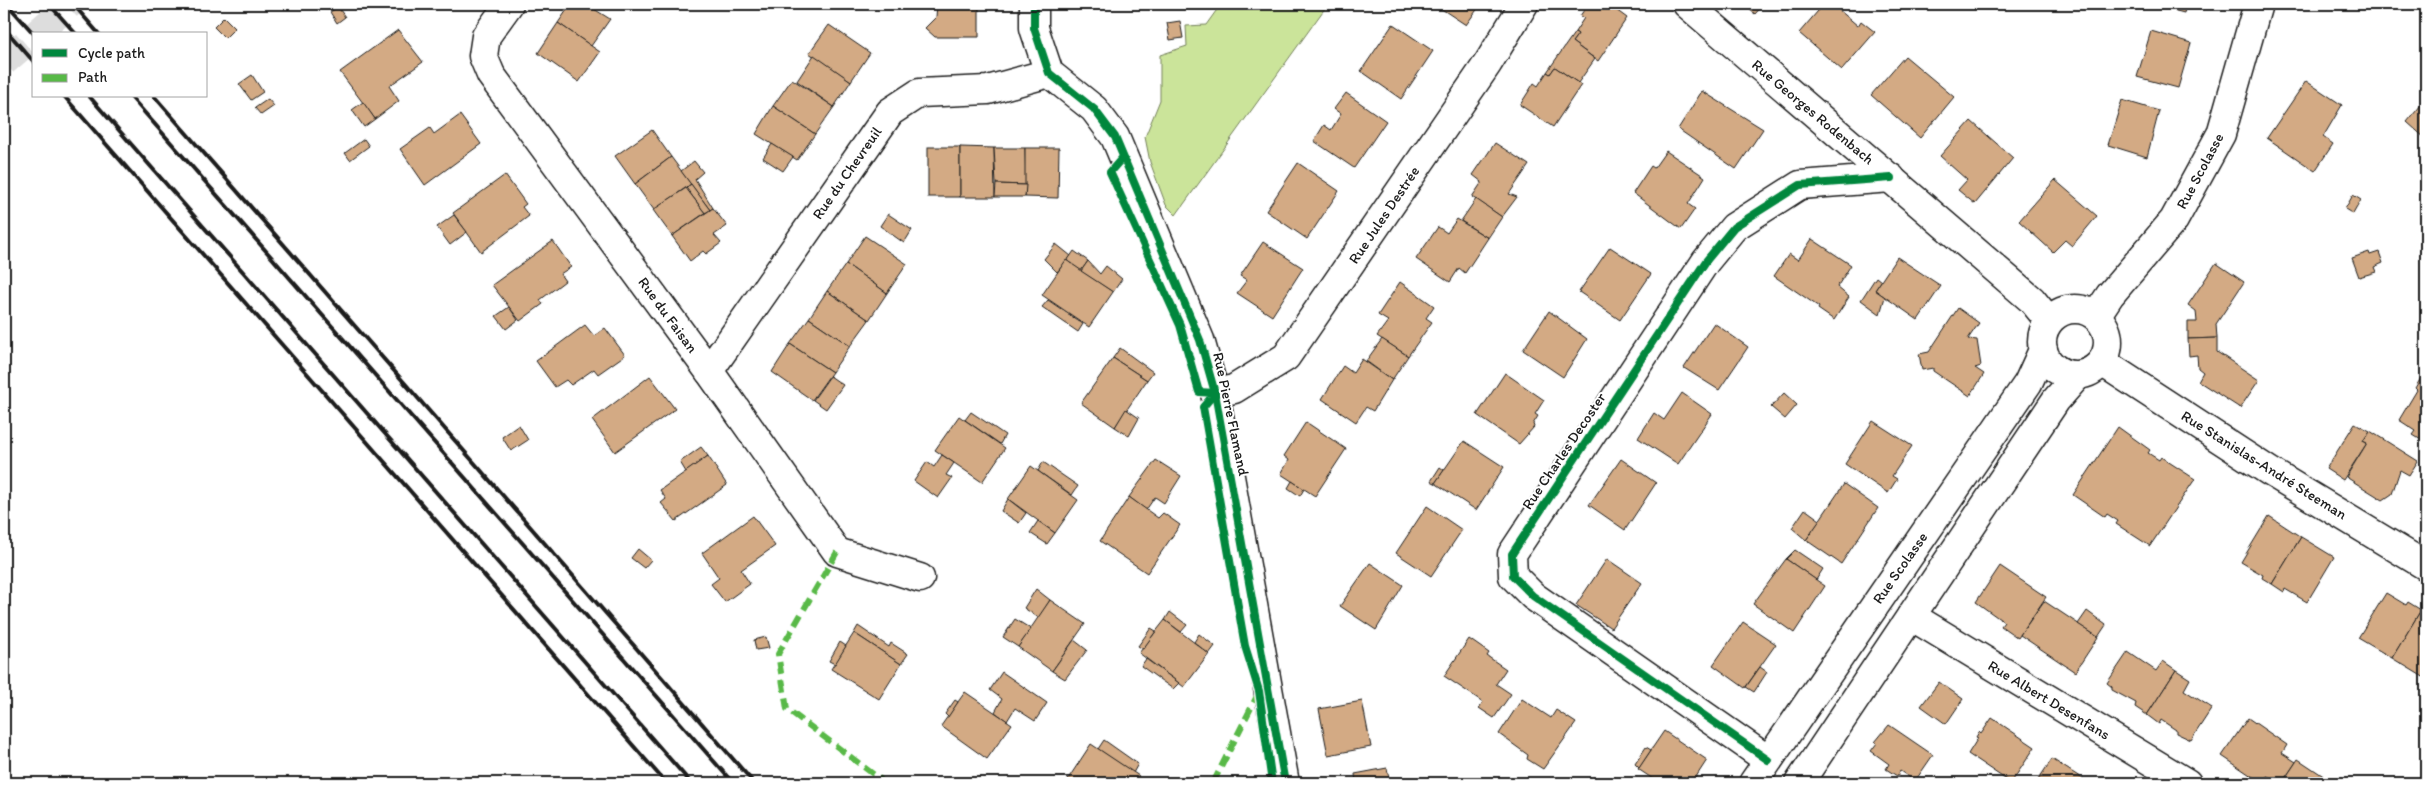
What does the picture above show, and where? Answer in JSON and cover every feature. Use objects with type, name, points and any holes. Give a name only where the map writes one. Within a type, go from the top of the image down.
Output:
[{"type":"street","name":"Rue du Faisan","points":[[509,4],[486,36],[483,56],[491,75],[709,371],[837,552],[920,578]]},
{"type":"street","points":[[1034,4],[1034,28],[1049,73]]},
{"type":"street","name":"Rue Jules Destrée","points":[[1215,393],[1234,389],[1286,357],[1488,63],[1524,4]]},
{"type":"street","name":"Rue Georges Rodenbach","points":[[1687,4],[2032,300],[2049,321]]},
{"type":"street","name":"Rue Scolasse","points":[[2096,316],[2110,295],[2174,220],[2221,134],[2258,4]]},
{"type":"street","name":"Rue du Chevreuil","points":[[709,371],[890,112],[919,93],[988,90],[1049,73]]},
{"type":"street","name":"Rue Pierre Flamand","points":[[1049,73],[1094,110],[1115,137],[1200,340],[1215,393],[1285,783]]},
{"type":"street","name":"Rue Charles Decoster","points":[[1768,760],[1533,596],[1514,576],[1512,554],[1706,261],[1734,227],[1800,185],[1891,178]]},
{"type":"street","points":[[1799,783],[2056,400],[2077,376],[2091,371],[2102,362],[2107,353],[2107,333],[2096,316],[2087,311],[2066,310],[2057,314],[2049,321],[2042,340],[2043,350],[2049,364],[2062,373],[2077,376]]},
{"type":"street","name":"Rue Scolasse","points":[[1753,783],[2028,383],[2043,350]]},
{"type":"street","name":"Rue Stanislas-André Steeman","points":[[2102,362],[2269,470],[2423,558]]},
{"type":"street","name":"Rue Albert Desenfans","points":[[1911,616],[2187,783]]},
{"type":"green space","points":[[1221,4],[1328,4],[1176,215],[1166,205],[1150,162],[1145,137],[1160,100],[1160,55],[1187,46],[1186,26],[1206,25]]},
{"type":"building","points":[[571,4],[586,4],[610,19],[591,46],[558,23]]},
{"type":"building","points":[[937,4],[979,4],[979,37],[935,37],[925,28],[936,17]]},
{"type":"building","points":[[1434,4],[1481,4],[1466,25]]},
{"type":"building","points":[[1588,4],[1608,4],[1627,18],[1598,61],[1572,42],[1578,34],[1575,32],[1584,18],[1580,16]]},
{"type":"building","points":[[1743,4],[1764,4],[1755,14]]},
{"type":"building","points":[[1824,4],[1832,4],[1858,26],[1861,21],[1875,32],[1842,70],[1799,33]]},
{"type":"building","points":[[2150,4],[2186,4],[2184,13]]},
{"type":"building","points":[[338,7],[345,17],[337,23],[330,12]]},
{"type":"building","points":[[224,17],[235,28],[225,38],[214,27]]},
{"type":"building","points":[[1180,21],[1183,38],[1170,40],[1167,23]]},
{"type":"building","points":[[558,23],[600,52],[579,82],[538,53]]},
{"type":"building","points":[[1393,24],[1433,51],[1401,99],[1361,71]]},
{"type":"building","points":[[829,25],[870,53],[851,81],[809,53]]},
{"type":"building","points":[[398,30],[423,62],[389,86],[399,101],[375,119],[340,72]]},
{"type":"building","points":[[2151,31],[2191,43],[2178,88],[2137,77]]},
{"type":"building","points":[[1575,32],[1578,34],[1572,42],[1595,59],[1578,83],[1555,67],[1550,74],[1547,72]]},
{"type":"building","points":[[814,55],[851,81],[834,107],[797,81]]},
{"type":"building","points":[[1905,56],[1954,97],[1920,138],[1871,95]]},
{"type":"building","points":[[1555,67],[1581,85],[1553,127],[1520,105],[1534,83],[1538,86],[1547,72],[1550,74]]},
{"type":"building","points":[[252,75],[263,92],[251,100],[239,84]]},
{"type":"building","points":[[792,79],[834,107],[815,134],[773,106]]},
{"type":"building","points":[[2306,81],[2342,105],[2323,137],[2333,144],[2315,171],[2267,138]]},
{"type":"building","points":[[1702,91],[1763,129],[1736,169],[1678,129]]},
{"type":"building","points":[[1346,93],[1386,121],[1354,168],[1314,141],[1324,125],[1331,130],[1341,114],[1334,109]]},
{"type":"building","points":[[268,99],[274,106],[261,115],[255,108]]},
{"type":"building","points":[[2426,99],[2426,139],[2407,122]]},
{"type":"building","points":[[2122,100],[2159,111],[2147,157],[2108,145]]},
{"type":"building","points":[[363,102],[375,119],[364,127],[352,110]]},
{"type":"building","points":[[773,106],[815,134],[797,160],[756,134]]},
{"type":"building","points":[[460,115],[481,144],[425,185],[400,149],[430,128],[434,134]]},
{"type":"building","points":[[1971,121],[2013,158],[1975,204],[1958,190],[1967,180],[1940,156]]},
{"type":"building","points":[[652,130],[671,157],[635,184],[615,156]]},
{"type":"building","points":[[364,139],[369,146],[350,160],[345,153]]},
{"type":"building","points":[[1495,143],[1529,165],[1509,194],[1517,197],[1502,217],[1472,197],[1482,182],[1473,175]]},
{"type":"building","points":[[772,144],[793,157],[783,171],[763,158]]},
{"type":"building","points":[[928,147],[960,147],[960,197],[928,197]]},
{"type":"building","points":[[960,147],[994,148],[995,197],[960,197]]},
{"type":"building","points":[[994,148],[1025,148],[1026,185],[996,184]]},
{"type":"building","points":[[1025,148],[1059,148],[1058,198],[1025,197]]},
{"type":"building","points":[[1666,151],[1705,177],[1688,204],[1695,209],[1681,229],[1633,193],[1651,166],[1654,168]]},
{"type":"building","points":[[671,157],[691,184],[654,210],[635,184]]},
{"type":"building","points":[[694,161],[703,172],[695,179],[713,208],[710,210],[681,171]]},
{"type":"building","points":[[1298,163],[1339,191],[1307,239],[1266,211]]},
{"type":"building","points":[[505,175],[526,204],[522,207],[529,216],[481,252],[453,213]]},
{"type":"building","points":[[2055,180],[2097,216],[2072,246],[2065,240],[2053,252],[2019,221]]},
{"type":"building","points":[[691,184],[710,210],[705,213],[686,188]]},
{"type":"building","points":[[996,184],[1026,185],[1025,197],[995,197]]},
{"type":"building","points":[[686,188],[705,213],[672,236],[653,210]]},
{"type":"building","points":[[2353,195],[2361,200],[2353,214],[2345,209]]},
{"type":"building","points":[[1476,199],[1502,217],[1488,238],[1461,221]]},
{"type":"building","points":[[713,208],[727,226],[714,235],[721,243],[706,254],[703,251],[690,261],[672,236]]},
{"type":"building","points":[[888,214],[912,230],[904,243],[880,226]]},
{"type":"building","points":[[454,215],[467,232],[450,245],[437,227]]},
{"type":"building","points":[[1457,219],[1488,238],[1465,273],[1459,268],[1450,282],[1416,259],[1438,227],[1447,233]]},
{"type":"building","points":[[865,236],[907,264],[887,293],[846,264]]},
{"type":"building","points":[[1812,239],[1851,265],[1837,287],[1849,297],[1834,320],[1818,309],[1819,307],[1774,276],[1789,254],[1798,260]]},
{"type":"building","points":[[553,241],[571,267],[560,274],[565,281],[540,300],[543,304],[520,321],[492,285]]},
{"type":"building","points":[[1263,242],[1303,268],[1272,316],[1237,293],[1247,280],[1240,276]]},
{"type":"building","points":[[1056,244],[1071,256],[1057,272],[1044,259]]},
{"type":"building","points":[[1610,247],[1651,274],[1620,320],[1579,292]]},
{"type":"building","points":[[1074,251],[1088,261],[1081,271],[1067,261]]},
{"type":"building","points":[[2369,252],[2370,255],[2379,252],[2383,263],[2374,267],[2376,272],[2359,277],[2352,258]]},
{"type":"building","points":[[1897,257],[1941,286],[1918,320],[1875,290]]},
{"type":"building","points":[[1066,260],[1113,292],[1089,327],[1042,295]]},
{"type":"building","points":[[1088,261],[1100,274],[1106,266],[1122,279],[1113,292],[1081,271]]},
{"type":"building","points":[[2216,263],[2244,282],[2216,324],[2217,338],[2188,339],[2188,322],[2197,322],[2196,311],[2188,305]]},
{"type":"building","points":[[846,264],[887,293],[869,320],[827,291]]},
{"type":"building","points":[[1876,277],[1881,281],[1875,290],[1885,297],[1880,314],[1861,300]]},
{"type":"building","points":[[1400,282],[1434,306],[1426,318],[1432,322],[1408,356],[1377,336],[1388,321],[1378,315]]},
{"type":"building","points":[[827,291],[869,320],[850,346],[809,318]]},
{"type":"building","points":[[1048,300],[1083,324],[1078,332],[1042,307]]},
{"type":"building","points":[[509,307],[518,320],[506,329],[496,316]]},
{"type":"building","points":[[1958,308],[1979,323],[1968,339],[1977,340],[1981,366],[1975,368],[1984,374],[1970,396],[1933,371],[1933,368],[1922,370],[1919,354],[1929,352]]},
{"type":"building","points":[[1549,311],[1587,339],[1563,377],[1523,350]]},
{"type":"building","points":[[809,318],[850,346],[832,372],[790,344]]},
{"type":"building","points":[[1714,323],[1748,347],[1719,390],[1684,368]]},
{"type":"building","points":[[585,325],[594,336],[605,328],[625,355],[598,374],[594,369],[571,385],[566,380],[555,387],[536,361]]},
{"type":"building","points":[[2217,338],[2217,352],[2259,380],[2240,408],[2198,381],[2203,372],[2198,368],[2197,355],[2189,356],[2188,339]]},
{"type":"building","points":[[1382,339],[1408,356],[1392,380],[1366,361]]},
{"type":"building","points":[[790,344],[832,372],[812,400],[772,372]]},
{"type":"building","points":[[1120,348],[1153,372],[1147,380],[1113,358]]},
{"type":"building","points":[[1113,358],[1147,380],[1115,427],[1081,403]]},
{"type":"building","points":[[1362,359],[1392,380],[1373,411],[1366,407],[1356,422],[1322,399],[1343,366],[1353,373]]},
{"type":"building","points":[[1505,373],[1544,400],[1535,414],[1538,416],[1533,424],[1534,427],[1519,444],[1477,415]]},
{"type":"building","points":[[2426,375],[2426,443],[2413,435],[2416,431],[2399,420],[2417,390],[2415,388],[2421,378]]},
{"type":"building","points":[[650,376],[675,409],[615,452],[592,420]]},
{"type":"building","points":[[830,376],[843,385],[826,409],[813,400]]},
{"type":"building","points":[[1682,393],[1712,414],[1678,464],[1638,438],[1654,413],[1664,420]]},
{"type":"building","points":[[1784,393],[1797,405],[1785,419],[1771,407]]},
{"type":"building","points":[[1126,409],[1139,418],[1129,436],[1115,427]]},
{"type":"building","points":[[971,412],[1005,435],[1000,444],[965,420]]},
{"type":"building","points":[[959,416],[1005,448],[982,482],[935,450]]},
{"type":"building","points":[[1873,421],[1912,446],[1892,476],[1897,479],[1888,493],[1845,464]]},
{"type":"building","points":[[1306,422],[1346,449],[1315,496],[1281,474],[1289,460],[1284,456]]},
{"type":"building","points":[[2355,423],[2370,431],[2363,441],[2367,443],[2343,480],[2326,469]]},
{"type":"building","points":[[519,425],[528,440],[511,451],[502,437]]},
{"type":"building","points":[[2118,427],[2150,450],[2148,453],[2159,460],[2161,457],[2195,479],[2150,546],[2116,524],[2118,521],[2107,514],[2105,517],[2073,495]]},
{"type":"building","points":[[2370,431],[2418,461],[2409,475],[2400,470],[2392,494],[2383,500],[2346,477],[2367,443],[2363,441]]},
{"type":"building","points":[[1464,441],[1504,467],[1476,510],[1435,483]]},
{"type":"building","points":[[701,447],[708,456],[686,472],[680,462]]},
{"type":"building","points":[[942,455],[954,463],[946,475],[952,478],[938,498],[914,481],[927,462],[934,467]]},
{"type":"building","points":[[708,456],[727,485],[676,521],[661,503],[666,499],[660,490]]},
{"type":"building","points":[[1621,459],[1656,483],[1625,530],[1589,505]]},
{"type":"building","points":[[1156,460],[1181,476],[1164,503],[1155,497],[1146,510],[1129,497]]},
{"type":"building","points":[[1043,462],[1078,486],[1072,495],[1038,471]]},
{"type":"building","points":[[1031,466],[1078,500],[1055,533],[1008,499]]},
{"type":"building","points":[[1440,467],[1444,470],[1435,483],[1431,481]]},
{"type":"building","points":[[1292,481],[1304,489],[1300,496],[1288,488]]},
{"type":"building","points":[[1844,484],[1878,508],[1841,564],[1806,540]]},
{"type":"building","points":[[1129,497],[1158,518],[1163,513],[1180,525],[1147,573],[1100,541]]},
{"type":"building","points":[[1008,499],[1026,513],[1019,523],[1001,511]]},
{"type":"building","points":[[1427,506],[1462,530],[1431,576],[1396,553]]},
{"type":"building","points":[[1805,509],[1820,520],[1806,540],[1792,528]]},
{"type":"building","points":[[753,516],[775,546],[741,570],[750,584],[725,602],[711,584],[719,578],[702,553]]},
{"type":"building","points":[[2269,516],[2301,537],[2272,584],[2262,578],[2263,575],[2241,562]]},
{"type":"building","points":[[1038,521],[1055,533],[1047,544],[1030,533]]},
{"type":"building","points":[[2301,537],[2334,557],[2307,602],[2285,589],[2284,592],[2272,584]]},
{"type":"building","points":[[638,549],[651,560],[644,568],[631,558]]},
{"type":"building","points":[[1795,550],[1823,569],[1816,580],[1786,559]]},
{"type":"building","points":[[1607,559],[1642,583],[1611,628],[1576,605]]},
{"type":"building","points":[[1786,559],[1825,586],[1794,633],[1753,604]]},
{"type":"building","points":[[1370,563],[1403,585],[1376,630],[1340,606]]},
{"type":"building","points":[[2000,566],[2046,597],[2018,638],[2001,626],[2004,622],[1976,602]]},
{"type":"building","points":[[1036,589],[1050,600],[1039,618],[1024,608]]},
{"type":"building","points":[[2386,593],[2406,605],[2408,602],[2421,610],[2392,658],[2358,638]]},
{"type":"building","points":[[1050,600],[1085,624],[1052,671],[1018,647]]},
{"type":"building","points":[[2044,601],[2098,637],[2075,672],[2020,635]]},
{"type":"building","points":[[2421,610],[2426,613],[2425,678],[2392,658]]},
{"type":"building","points":[[2087,611],[2106,625],[2098,637],[2078,624]]},
{"type":"building","points":[[1170,612],[1187,625],[1181,632],[1165,620]]},
{"type":"building","points":[[1015,619],[1031,629],[1018,647],[1003,637]]},
{"type":"building","points":[[1165,620],[1209,654],[1184,687],[1139,653]]},
{"type":"building","points":[[1743,622],[1776,644],[1745,688],[1713,665]]},
{"type":"building","points":[[858,626],[889,647],[891,643],[908,654],[901,664],[854,633]]},
{"type":"building","points":[[1151,628],[1156,631],[1143,649],[1138,646]]},
{"type":"building","points":[[854,633],[901,664],[879,699],[831,669]]},
{"type":"building","points":[[1199,634],[1215,646],[1209,654],[1194,642]]},
{"type":"building","points":[[766,637],[769,648],[756,650],[754,640]]},
{"type":"building","points":[[1469,639],[1489,653],[1487,656],[1506,669],[1496,684],[1511,694],[1494,718],[1479,708],[1483,702],[1444,676]]},
{"type":"building","points":[[1074,640],[1087,650],[1065,679],[1052,671]]},
{"type":"building","points":[[840,642],[846,646],[835,664],[829,661]]},
{"type":"building","points":[[2128,652],[2156,671],[2163,661],[2176,670],[2147,715],[2135,707],[2136,703],[2112,690],[2112,687],[2107,683]]},
{"type":"building","points":[[1146,659],[1179,683],[1173,689],[1141,666]]},
{"type":"building","points":[[1760,667],[1767,672],[1754,692],[1746,687]]},
{"type":"building","points":[[2176,670],[2190,679],[2184,690],[2212,708],[2191,740],[2176,733],[2176,730],[2161,720],[2159,724],[2147,715]]},
{"type":"building","points":[[1002,672],[1047,703],[1035,721],[1015,708],[1007,721],[995,712],[1002,699],[990,690]]},
{"type":"building","points":[[1939,682],[1963,699],[1946,724],[1921,706]]},
{"type":"building","points":[[965,692],[1012,724],[987,759],[941,726]]},
{"type":"building","points":[[1522,699],[1551,718],[1556,710],[1576,723],[1543,769],[1527,759],[1528,755],[1499,734]]},
{"type":"building","points":[[955,700],[958,702],[948,717],[945,714]]},
{"type":"building","points":[[1362,701],[1371,747],[1328,755],[1319,709]]},
{"type":"building","points":[[1992,718],[2035,747],[2011,783],[1968,754],[1978,738],[1976,737],[1979,732],[1981,734]]},
{"type":"building","points":[[2248,718],[2287,745],[2282,753],[2296,762],[2282,783],[2267,776],[2262,783],[2222,756]]},
{"type":"building","points":[[1889,725],[1933,755],[1915,781],[1900,771],[1897,776],[1886,769],[1889,764],[1871,751],[1877,743],[1875,742]]},
{"type":"building","points":[[1664,731],[1707,760],[1692,783],[1659,783],[1638,769]]},
{"type":"building","points":[[1104,740],[1138,764],[1133,773],[1098,749]]},
{"type":"building","points":[[1091,744],[1139,776],[1134,783],[1075,783],[1068,779]]},
{"type":"building","points":[[1646,747],[1651,750],[1639,768],[1635,764]]},
{"type":"building","points":[[2052,759],[2089,783],[2036,783]]},
{"type":"building","points":[[2298,759],[2334,783],[2282,783]]},
{"type":"building","points":[[1387,768],[1390,783],[1356,783],[1355,774]]},
{"type":"tunnel","points":[[38,32],[70,4]]},
{"type":"tunnel","points":[[4,62],[32,38]]},
{"type":"railway","points":[[7,4],[32,32]]},
{"type":"railway","points":[[49,4],[74,32]]},
{"type":"railway","points":[[73,4],[97,32]]},
{"type":"railway","points":[[4,28],[32,60]]},
{"type":"railway","points":[[66,98],[666,783]]},
{"type":"railway","points":[[91,98],[691,783]]},
{"type":"railway","points":[[132,98],[733,783]]},
{"type":"railway","points":[[156,98],[754,783]]},
{"type":"marked path","points":[[837,552],[778,654],[787,709],[885,783]]},
{"type":"marked path","points":[[1213,783],[1258,694]]},
{"type":"cycle path","points":[[1034,4],[1034,28],[1049,73],[1094,109],[1115,137],[1200,340],[1215,393],[1285,783]]},
{"type":"cycle path","points":[[1123,157],[1110,172],[1180,325],[1199,392],[1215,393],[1203,407],[1245,646],[1259,691],[1272,783]]},
{"type":"cycle path","points":[[1768,760],[1533,596],[1513,576],[1512,554],[1706,261],[1734,227],[1800,185],[1891,178]]}]
